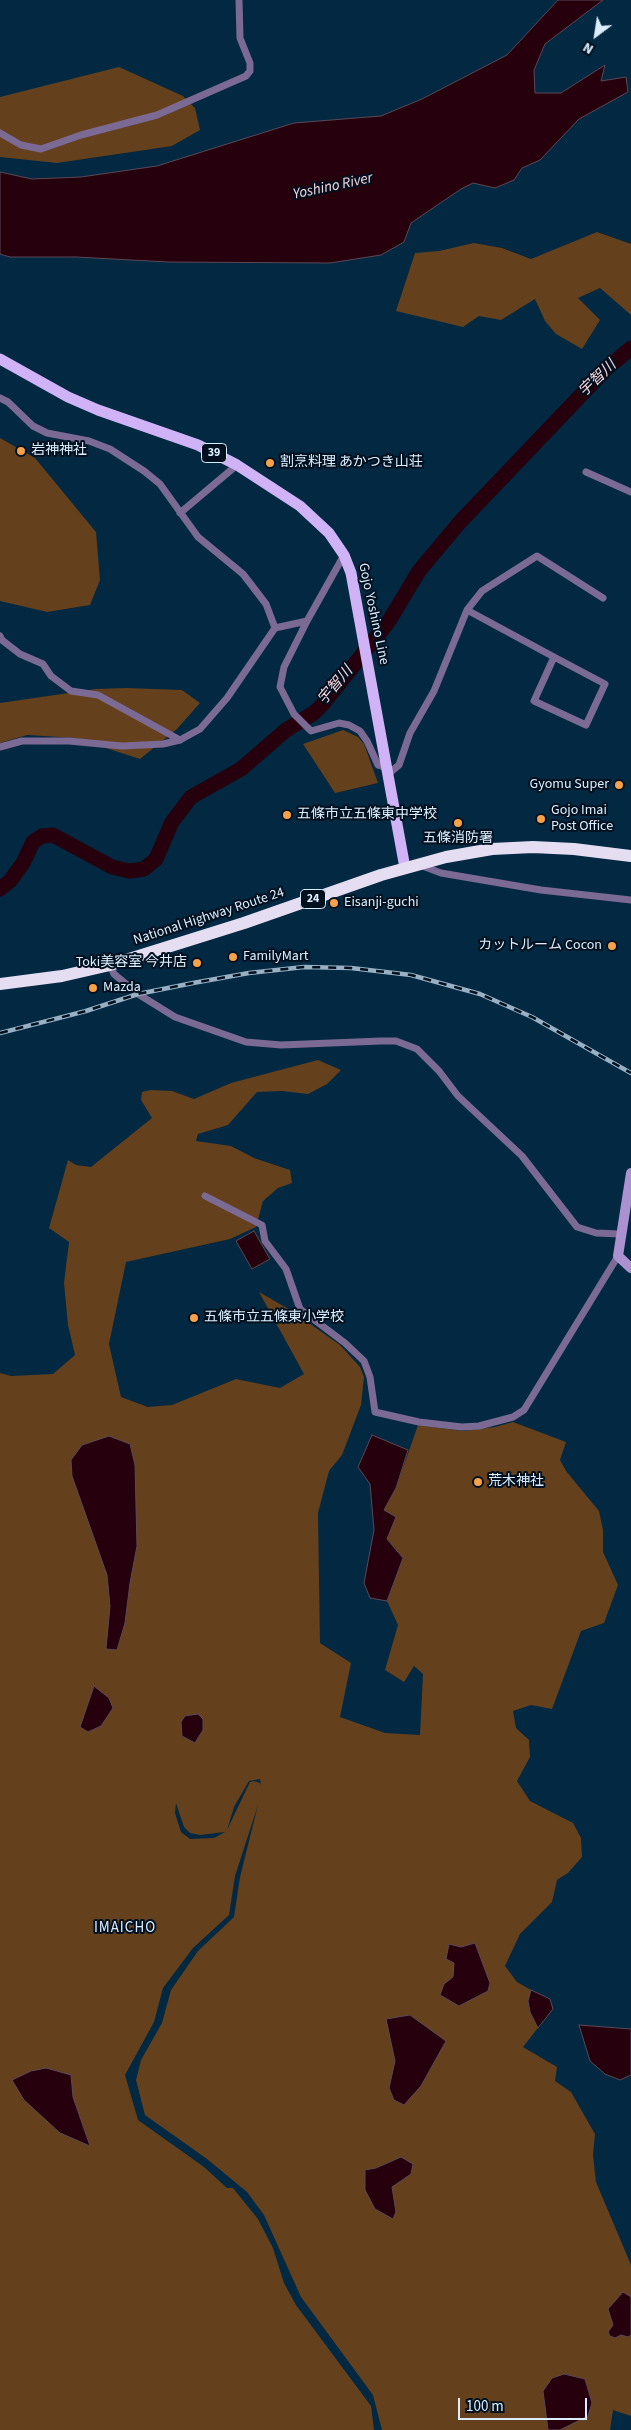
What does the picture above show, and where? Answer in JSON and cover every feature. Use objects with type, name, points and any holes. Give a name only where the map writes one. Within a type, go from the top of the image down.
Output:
[{"type":"highway","name":"National Highway Route 24","points":[[0,984],[62,976],[110,964],[244,922],[405,868],[492,849],[533,847],[574,849],[631,856]]},
{"type":"main road","name":"Gojo Yoshino Line","points":[[0,359],[68,397],[98,410],[198,445],[237,465],[318,520],[344,555],[351,573],[405,868]]},
{"type":"street","points":[[0,133],[21,144],[41,149],[81,134],[157,115],[246,76],[250,71],[250,63],[240,38],[239,0]]},
{"type":"street","points":[[0,398],[8,402],[33,426],[47,433],[89,440],[110,449],[137,466],[160,484],[198,537],[243,574],[266,604],[275,628]]},
{"type":"street","points":[[180,513],[237,465]]},
{"type":"street","points":[[586,472],[631,492]]},
{"type":"street","points":[[344,555],[307,620],[284,667],[280,687],[294,714],[311,731],[339,723],[349,725],[360,731],[367,741],[378,765],[387,771],[399,764],[410,733],[434,691],[467,610],[482,591],[537,556],[603,598]]},
{"type":"street","points":[[467,610],[605,684],[586,725],[534,701],[554,657]]},
{"type":"street","points":[[0,747],[22,741],[69,741],[122,746],[163,744],[180,740],[200,729],[227,698],[275,628],[307,620]]},
{"type":"street","points":[[0,636],[2,640],[20,654],[43,664],[52,676],[72,691],[98,695],[180,740]]},
{"type":"street","points":[[419,864],[426,869],[523,886],[631,900]]},
{"type":"street","points":[[110,964],[114,974],[138,994],[175,1017],[246,1042],[281,1045],[382,1041],[396,1042],[417,1049],[458,1096],[522,1156],[577,1227],[596,1232],[624,1229]]},
{"type":"street","points":[[205,1196],[262,1225],[265,1241],[286,1269],[300,1310],[345,1343],[364,1361],[370,1377],[375,1412],[419,1422],[462,1427],[479,1426],[513,1417],[524,1410],[618,1256],[624,1229],[631,1172]]},
{"type":"street","points":[[618,1256],[631,1268]]},
{"type":"shaded area","points":[[119,67],[183,96],[195,108],[200,130],[172,146],[57,163],[0,157],[0,97]]},
{"type":"shaded area","points":[[597,232],[631,244],[631,315],[600,288],[578,298],[600,320],[582,349],[556,334],[545,321],[535,299],[501,320],[479,316],[463,327],[396,311],[415,253],[439,251],[474,243],[502,248],[531,259]]},
{"type":"shaded area","points":[[0,438],[35,458],[96,532],[100,580],[90,605],[47,612],[0,601]]},
{"type":"shaded area","points":[[96,689],[182,690],[200,703],[177,729],[140,759],[75,738],[27,735],[0,743],[0,703]]},
{"type":"shaded area","points":[[343,730],[358,737],[364,744],[378,783],[335,793],[303,744]]},
{"type":"shaded area","points":[[318,1060],[341,1070],[327,1084],[308,1094],[282,1091],[257,1092],[228,1125],[198,1134],[196,1141],[231,1146],[254,1158],[290,1170],[292,1183],[278,1188],[263,1201],[256,1227],[230,1239],[126,1262],[109,1344],[121,1397],[148,1407],[172,1405],[236,1379],[280,1388],[304,1374],[259,1292],[292,1311],[340,1345],[360,1367],[364,1377],[361,1405],[342,1455],[329,1471],[318,1513],[320,1643],[351,1663],[340,1717],[385,1733],[420,1735],[423,1674],[414,1666],[404,1682],[385,1670],[398,1625],[387,1601],[403,1558],[387,1539],[383,1510],[396,1488],[418,1425],[463,1431],[495,1427],[513,1422],[566,1442],[560,1460],[566,1471],[599,1511],[603,1530],[603,1552],[618,1585],[604,1623],[581,1631],[552,1709],[531,1705],[513,1711],[516,1728],[529,1740],[530,1757],[517,1781],[530,1801],[573,1823],[581,1838],[582,1857],[568,1873],[557,1880],[552,1902],[520,1934],[505,1966],[517,1982],[531,1990],[528,2002],[530,2012],[538,2028],[523,2047],[557,2067],[555,2081],[571,2092],[595,2134],[593,2155],[596,2182],[631,2265],[631,2416],[613,2410],[610,2430],[382,2430],[373,2395],[301,2297],[264,2215],[247,2192],[207,2159],[145,2115],[136,2080],[141,2060],[162,2023],[171,1990],[198,1951],[234,1917],[240,1877],[258,1805],[235,1876],[229,1915],[193,1948],[163,1988],[154,2022],[125,2075],[138,2120],[204,2167],[227,2188],[233,2188],[258,2219],[273,2248],[284,2283],[296,2305],[371,2406],[374,2430],[0,2430],[0,1373],[11,1376],[53,1374],[75,1355],[68,1325],[64,1283],[69,1242],[49,1228],[68,1160],[76,1165],[91,1167],[152,1118],[141,1100],[142,1092],[151,1090],[172,1091],[194,1099],[231,1083]],"holes":[[[260,1779],[261,1786],[260,1783],[250,1782],[227,1830],[234,1807],[249,1781]],[[176,1803],[184,1827],[190,1833],[200,1835],[225,1832],[214,1838],[190,1839],[181,1832],[175,1813]]]},
{"type":"water","name":"Yoshino River","points":[[558,0],[603,0],[545,44],[534,70],[535,93],[561,93],[605,65],[601,81],[626,77],[628,92],[579,119],[540,160],[522,168],[514,180],[495,188],[473,183],[461,189],[411,223],[404,242],[381,255],[330,263],[168,262],[76,257],[10,257],[0,254],[0,172],[32,179],[81,177],[157,166],[294,123],[381,116],[422,99],[507,55]]},
{"type":"water","points":[[254,1231],[270,1259],[252,1269],[236,1241]]},
{"type":"water","points":[[372,1435],[408,1450],[396,1488],[384,1510],[396,1517],[387,1539],[403,1558],[387,1601],[370,1598],[364,1583],[374,1530],[370,1484],[358,1467]]},
{"type":"water","points":[[109,1436],[130,1444],[135,1465],[137,1546],[125,1623],[117,1650],[106,1649],[110,1606],[107,1575],[72,1476],[71,1460],[82,1445]]},
{"type":"water","points":[[94,1686],[109,1698],[113,1708],[101,1726],[88,1732],[80,1727]]},
{"type":"water","points":[[198,1714],[203,1719],[203,1730],[195,1743],[182,1736],[181,1722],[185,1716]]},
{"type":"water","points":[[475,1943],[490,1983],[488,1991],[459,2006],[440,1995],[444,1984],[453,1977],[454,1963],[446,1959],[449,1944],[461,1947]]},
{"type":"water","points":[[531,1990],[550,1999],[553,2009],[538,2028],[530,2012],[528,2001]]},
{"type":"water","points":[[410,2015],[446,2041],[421,2086],[404,2105],[394,2100],[389,2088],[395,2061],[386,2019]]},
{"type":"water","points":[[579,2025],[631,2029],[631,2075],[620,2080],[605,2074],[590,2061]]},
{"type":"water","points":[[46,2068],[71,2075],[73,2097],[90,2146],[60,2133],[24,2100],[12,2080],[31,2071]]},
{"type":"water","points":[[401,2157],[413,2164],[411,2174],[392,2187],[396,2212],[393,2219],[375,2209],[365,2190],[365,2170],[376,2168]]},
{"type":"water","points":[[623,2292],[631,2297],[631,2335],[628,2337],[621,2335],[615,2338],[610,2336],[608,2332],[613,2325],[608,2309]]},
{"type":"water","points":[[564,2374],[585,2379],[592,2403],[588,2416],[560,2430],[548,2430],[543,2391],[552,2378]]},
{"type":"waterway","name":"宇智川","points":[[0,889],[10,881],[23,863],[33,842],[42,836],[53,835],[112,867],[129,871],[144,869],[156,859],[172,822],[191,797],[241,769],[286,730],[314,713],[322,705],[389,621],[419,571],[460,522],[606,369],[631,348]]},
{"type":"railway","points":[[0,1033],[86,1011],[138,994],[193,983],[249,973],[304,967],[351,968],[411,975],[480,994],[532,1017],[631,1073]]},
{"type":"place","name":"岩神神社","points":[[21,451]]},
{"type":"place","name":"割烹料理 あかつき山荘","points":[[270,463]]},
{"type":"place","name":"Gyomu Super","points":[[619,785]]},
{"type":"place","name":"五條市立五條東中学校","points":[[287,815]]},
{"type":"place","name":"Gojo Imai Post Office","points":[[541,819]]},
{"type":"place","name":"五條消防署","points":[[458,823]]},
{"type":"place","name":"Eisanji-guchi","points":[[334,903]]},
{"type":"place","name":"カットルーム Cocon","points":[[612,946]]},
{"type":"place","name":"FamilyMart","points":[[233,957]]},
{"type":"place","name":"Toki美容室 今井店","points":[[197,963]]},
{"type":"place","name":"Mazda","points":[[93,988]]},
{"type":"place","name":"五條市立五條東小学校","points":[[194,1318]]},
{"type":"place","name":"荒木神社","points":[[478,1482]]},
{"type":"district","name":"IMAICHO","points":[[125,1929]]}]
